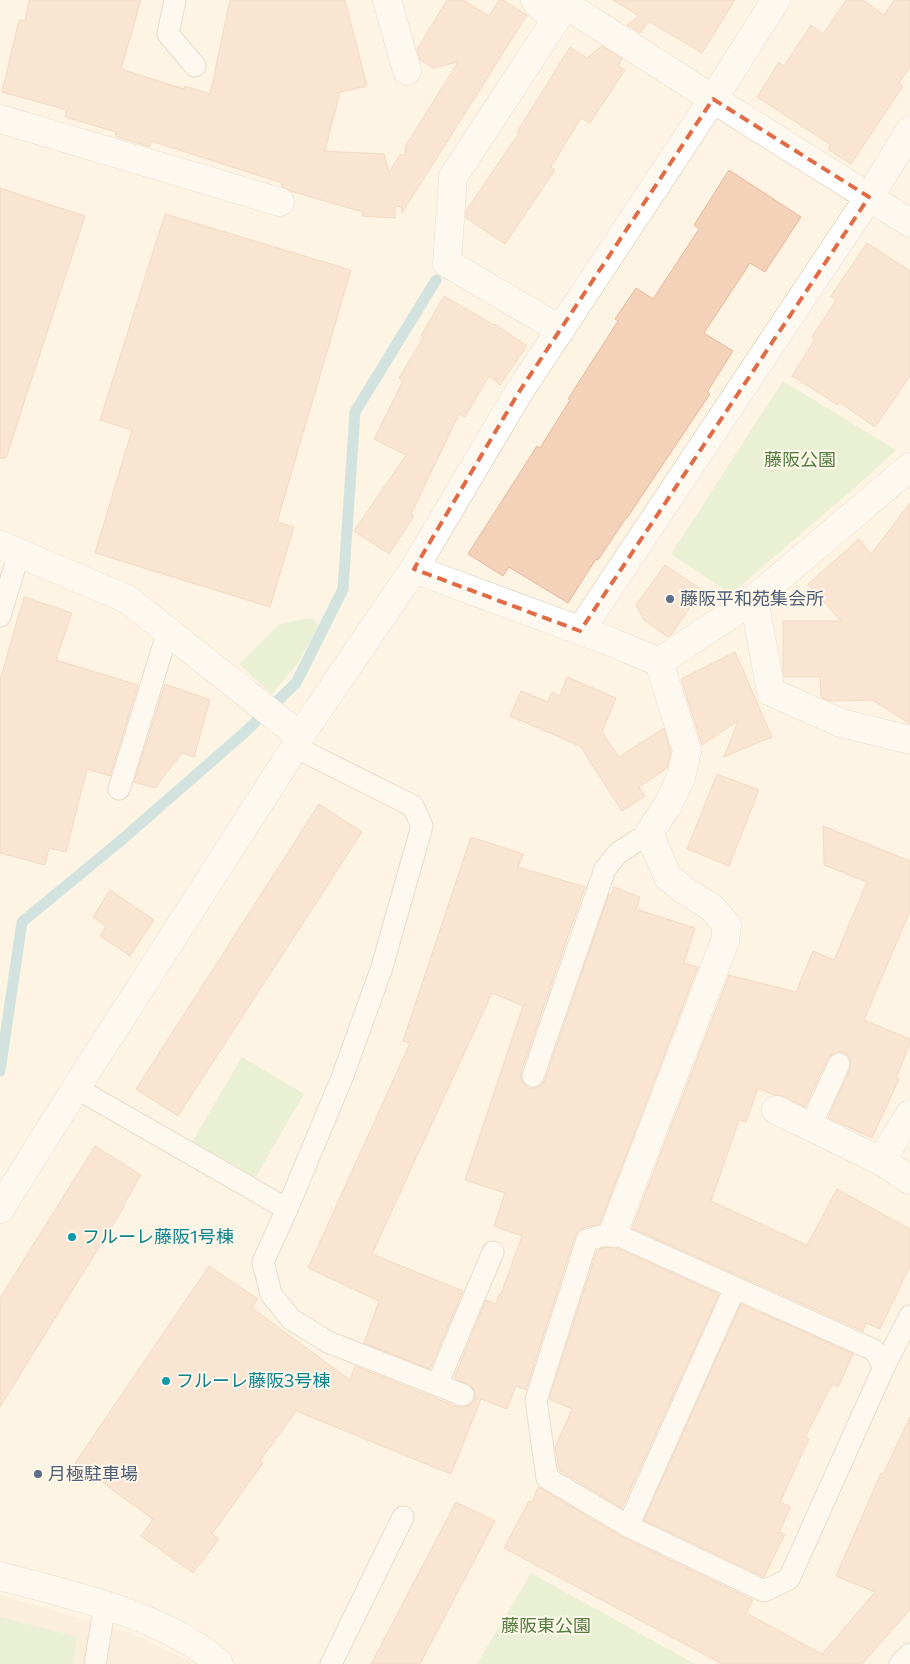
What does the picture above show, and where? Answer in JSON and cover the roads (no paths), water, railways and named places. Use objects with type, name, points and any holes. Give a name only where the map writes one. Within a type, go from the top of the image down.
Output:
[{"type":"street","points":[[387,0],[407,71]]},
{"type":"street","points":[[535,0],[565,9],[910,223]]},
{"type":"street","points":[[0,1209],[293,735],[414,569],[519,392],[713,100],[776,0]]},
{"type":"street","points":[[561,330],[447,263],[453,178],[565,9]]},
{"type":"street","points":[[0,119],[280,202]]},
{"type":"street","points":[[580,631],[869,197],[910,131]]},
{"type":"street","points":[[659,662],[754,599],[910,467]]},
{"type":"street","points":[[9,549],[127,599],[253,699],[293,735]]},
{"type":"street","points":[[414,569],[659,662]]},
{"type":"street","points":[[754,599],[771,692],[841,723],[910,740]]},
{"type":"street","points":[[613,1233],[725,941],[727,924],[712,907],[684,890],[668,877],[649,833],[668,805],[681,777],[687,750],[659,662]]},
{"type":"street","points":[[776,1110],[881,1161],[910,1180]]},
{"type":"street","points":[[881,1161],[910,1114]]},
{"type":"street","points":[[0,1576],[105,1605],[160,1625],[210,1653],[219,1664]]},
{"type":"lane","points":[[175,0],[168,34],[195,66]]},
{"type":"lane","points":[[0,616],[9,549]]},
{"type":"lane","points":[[119,790],[168,631]]},
{"type":"lane","points":[[293,735],[413,806],[422,826],[382,967],[342,1078],[263,1262],[271,1294],[291,1320],[328,1342],[463,1395]]},
{"type":"lane","points":[[533,1076],[605,869],[618,853],[649,833]]},
{"type":"lane","points":[[810,1127],[839,1064]]},
{"type":"lane","points":[[76,1088],[287,1209]]},
{"type":"lane","points":[[884,1367],[874,1350],[613,1233],[587,1240],[536,1400],[547,1478],[628,1526],[764,1591],[789,1579],[884,1367],[910,1316]]},
{"type":"lane","points":[[437,1385],[493,1252]]},
{"type":"lane","points":[[628,1526],[735,1288]]},
{"type":"lane","points":[[331,1664],[404,1517]]},
{"type":"lane","points":[[95,1664],[105,1605]]},
{"type":"lane","points":[[900,1664],[910,1654]]},
{"type":"waterway","points":[[0,1071],[22,922],[118,843],[244,733],[296,683],[343,589],[355,412],[436,280]]},
{"type":"place","name":"藤阪平和苑集会所","points":[[670,599]]},
{"type":"place","name":"フルーレ藤阪1号棟","points":[[72,1237]]},
{"type":"place","name":"フルーレ藤阪3号棟","points":[[166,1381]]},
{"type":"place","name":"月極駐車場","points":[[38,1474]]},
{"type":"park label","name":"藤阪公園","points":[[800,460]]},
{"type":"park label","name":"藤阪東公園","points":[[546,1626]]}]
